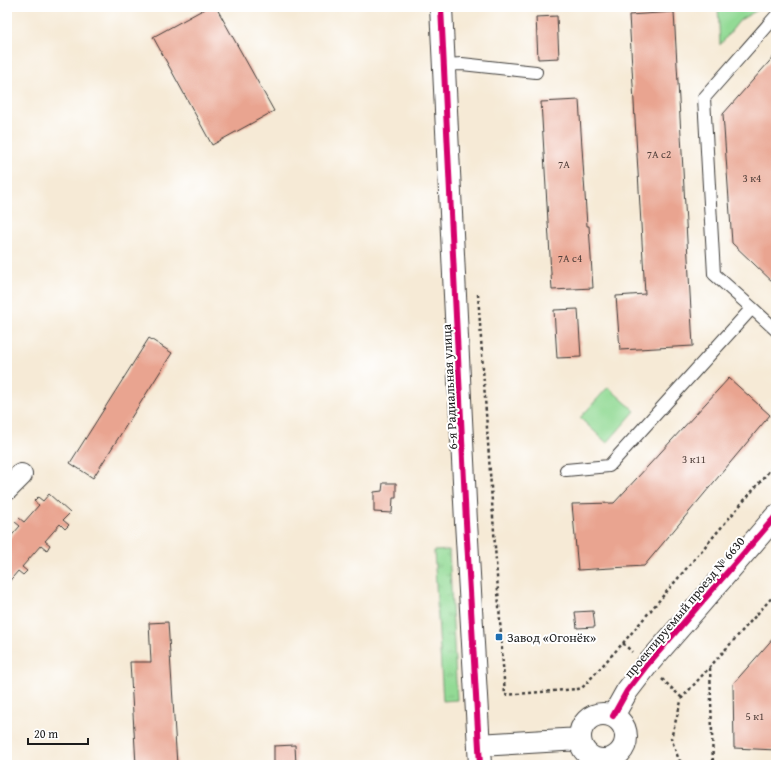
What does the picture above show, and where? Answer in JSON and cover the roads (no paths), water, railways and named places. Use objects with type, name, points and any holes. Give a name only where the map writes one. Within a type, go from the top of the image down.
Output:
[{"type":"street","name":"6-я Радиальная улица","points":[[441,7],[466,522],[480,755]]},
{"type":"street","name":"проектируемый проезд № 6630","points":[[613,716],[627,691],[647,665],[776,516]]},
{"type":"street","points":[[597,714],[613,716],[620,720],[627,735],[626,743],[622,750],[625,759],[601,760],[594,758],[582,747],[580,739],[584,723],[597,714]]},
{"type":"street","points":[[480,755],[580,739]]},
{"type":"lane","points":[[776,16],[704,98],[714,274],[776,330]]},
{"type":"lane","points":[[444,65],[462,64],[536,72]]},
{"type":"lane","points":[[566,470],[610,466],[752,308]]},
{"type":"place","name":"Завод «Огонёк»","points":[[499,637]]}]
